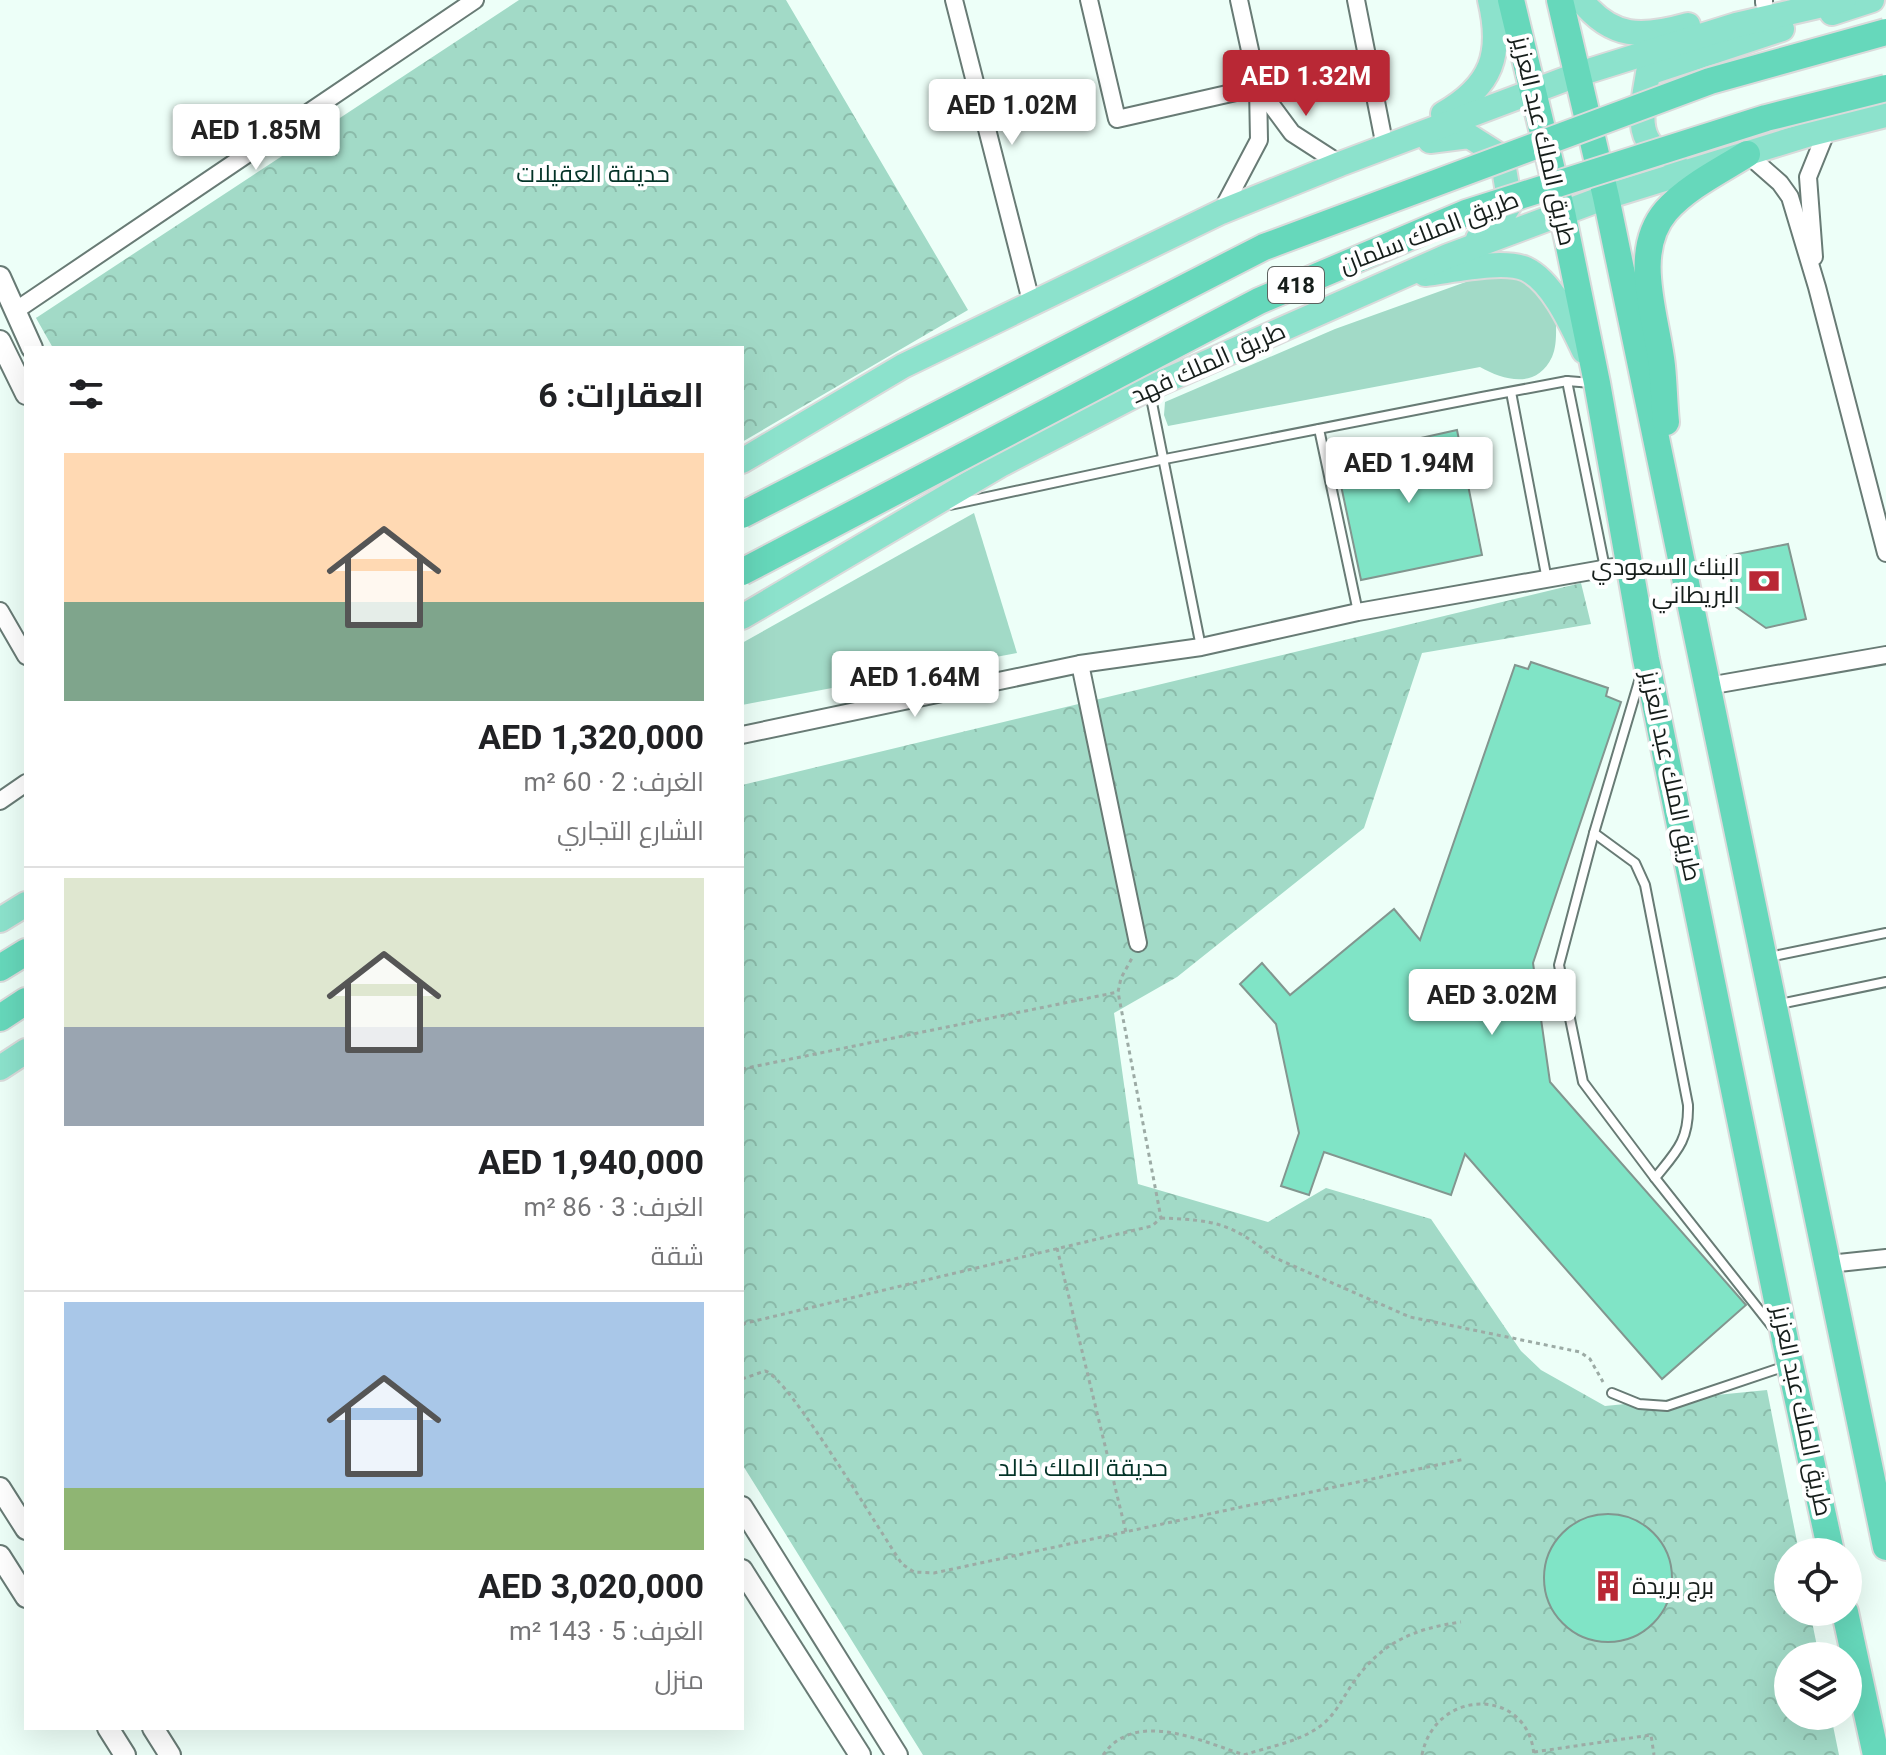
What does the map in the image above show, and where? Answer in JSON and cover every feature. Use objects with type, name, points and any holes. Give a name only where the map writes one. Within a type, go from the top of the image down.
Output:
[{"type":"highway","name":"طريق الملك عبد العزيز","points":[[1511,0],[1562,212],[1596,378],[1618,567],[1646,659],[1828,1538]]},
{"type":"highway","name":"طريق الملك عبد العزيز","points":[[1560,0],[1606,197],[1886,1547]]},
{"type":"highway","name":"طريق الملك سلمان","points":[[744,514],[1264,247],[1710,81],[1886,32]]},
{"type":"highway","name":"طريق الملك سلمان","points":[[744,571],[1259,301],[1452,219],[1766,118],[1886,88]]},
{"type":"highway","points":[[1671,509],[1662,367],[1647,269],[1651,240],[1666,211],[1693,188],[1747,154]]},
{"type":"highway","points":[[0,968],[24,953]]},
{"type":"highway","points":[[0,1018],[24,1002]]},
{"type":"highway","points":[[1848,1626],[1876,1755]]},
{"type":"main road","points":[[1385,147],[1465,102],[1491,68],[1497,29],[1490,0]]},
{"type":"main road","points":[[1581,0],[1593,16],[1623,33],[1661,32],[1767,1]]},
{"type":"main road","points":[[744,460],[903,366],[1221,212],[1579,74],[1736,25],[1844,0]]},
{"type":"main road","points":[[1747,154],[1689,159],[1662,154],[1647,139],[1641,117],[1648,73],[1872,0]]},
{"type":"main road","name":"طريق الملك فهد","points":[[744,616],[1002,464],[1149,388],[1448,256],[1606,197],[1886,115]]},
{"type":"main road","points":[[1385,147],[1469,136],[1502,157],[1510,204],[1494,230],[1448,256]]},
{"type":"main road","points":[[1403,276],[1505,265],[1526,269],[1549,289],[1571,323],[1596,378]]},
{"type":"main road","points":[[0,1068],[24,1052]]},
{"type":"street","points":[[15,311],[475,0]]},
{"type":"street","points":[[954,0],[1032,305]]},
{"type":"street","points":[[1089,0],[1117,119],[1258,87]]},
{"type":"street","points":[[1221,212],[1259,140],[1258,87],[1239,0]]},
{"type":"street","points":[[1356,0],[1385,147]]},
{"type":"street","points":[[1258,87],[1292,133],[1340,164]]},
{"type":"street","points":[[1817,287],[1808,177],[1827,130]]},
{"type":"street","points":[[1747,154],[1780,183],[1790,197],[1817,287],[1886,553]]},
{"type":"street","points":[[0,277],[31,346]]},
{"type":"street","points":[[0,341],[24,390]]},
{"type":"street","points":[[744,735],[1080,664],[1201,647],[1358,612],[1618,567]]},
{"type":"street","points":[[0,611],[24,653]]},
{"type":"street","points":[[1708,686],[1886,655]]},
{"type":"street","points":[[1080,664],[1138,943]]},
{"type":"street","points":[[0,801],[24,784]]},
{"type":"street","points":[[1829,1264],[1886,1258]]},
{"type":"street","points":[[0,1488],[24,1526]]},
{"type":"street","points":[[744,1510],[897,1755]]},
{"type":"street","points":[[0,1556],[24,1594]]},
{"type":"street","points":[[744,1573],[860,1755]]},
{"type":"street","points":[[109,1730],[125,1755]]},
{"type":"street","points":[[154,1730],[170,1755]]},
{"type":"lane","points":[[920,512],[1165,459],[1567,381],[1596,378]]},
{"type":"lane","points":[[1567,381],[1618,567]]},
{"type":"lane","points":[[1149,388],[1201,647]]},
{"type":"lane","points":[[1511,392],[1548,580]]},
{"type":"lane","points":[[1319,429],[1358,612]]},
{"type":"lane","points":[[1612,1393],[1639,1404],[1667,1406],[1789,1355],[1583,1082],[1559,965],[1594,833],[1646,659]]},
{"type":"lane","points":[[1594,833],[1635,863],[1645,885],[1688,1105],[1686,1137],[1655,1178]]},
{"type":"lane","points":[[1765,958],[1886,933]]},
{"type":"lane","points":[[1775,1005],[1886,982]]},
{"type":"path","points":[[1138,943],[1121,978],[1118,992],[1161,1218]]},
{"type":"path","points":[[744,1069],[1118,992]]},
{"type":"path","points":[[744,1324],[1152,1226],[1161,1218],[1195,1219],[1225,1225],[1255,1242],[1273,1257],[1410,1317],[1580,1352],[1590,1359],[1612,1393]]},
{"type":"path","points":[[1057,1248],[1126,1532]]},
{"type":"path","points":[[744,1378],[765,1371],[776,1376],[796,1401],[882,1536],[902,1564],[914,1572],[934,1573],[1465,1459]]},
{"type":"path","points":[[1103,1755],[1116,1740],[1131,1733],[1159,1730],[1245,1755],[1291,1741],[1326,1722],[1372,1660],[1396,1640],[1427,1627],[1461,1622]]},
{"type":"path","points":[[1422,1755],[1428,1736],[1443,1717],[1460,1707],[1481,1704],[1506,1710],[1518,1719],[1530,1736],[1534,1754],[1651,1735],[1654,1755]]},
{"type":"green space","name":"حديقة العقيلات","points":[[519,0],[786,0],[968,310],[744,441],[744,346],[52,346],[36,318]]},
{"type":"green space","points":[[1499,270],[1525,275],[1556,319],[1554,353],[1538,374],[1529,378],[1510,378],[1480,367],[1168,426],[1164,415],[1165,402],[1335,329]]},
{"type":"green space","points":[[974,513],[1017,653],[744,705],[744,642]]},
{"type":"green space","name":"حديقة الملك خالد","points":[[1581,583],[1591,624],[1422,653],[1364,828],[1177,977],[1114,1013],[1138,1184],[1268,1222],[1326,1188],[1431,1219],[1521,1351],[1541,1370],[1605,1406],[1767,1390],[1796,1538],[1774,1538],[1774,1626],[1813,1626],[1816,1642],[1774,1642],[1774,1730],[1834,1730],[1839,1755],[923,1755],[744,1467],[744,785]]},
{"type":"building","points":[[1457,430],[1482,555],[1361,580],[1335,457]]},
{"type":"building","name":"البنك السعودي البريطاني","points":[[1788,544],[1806,619],[1766,628],[1736,607],[1727,556]]},
{"type":"building","points":[[1531,662],[1608,688],[1606,696],[1621,702],[1533,963],[1550,1082],[1746,1305],[1662,1379],[1465,1154],[1451,1195],[1324,1152],[1309,1195],[1281,1186],[1299,1133],[1276,1024],[1240,984],[1262,963],[1290,995],[1394,909],[1420,940],[1515,665],[1528,669]]},
{"type":"building","name":"برج بريدة","points":[[1608,1514],[1633,1519],[1653,1533],[1667,1553],[1672,1578],[1667,1603],[1653,1623],[1633,1637],[1608,1642],[1583,1637],[1563,1623],[1549,1603],[1544,1578],[1549,1553],[1563,1533],[1583,1519]]},
{"type":"place","name":"البنك السعودي البريطاني","points":[[1764,581]]},
{"type":"place","name":"برج بريدة","points":[[1608,1586]]}]
